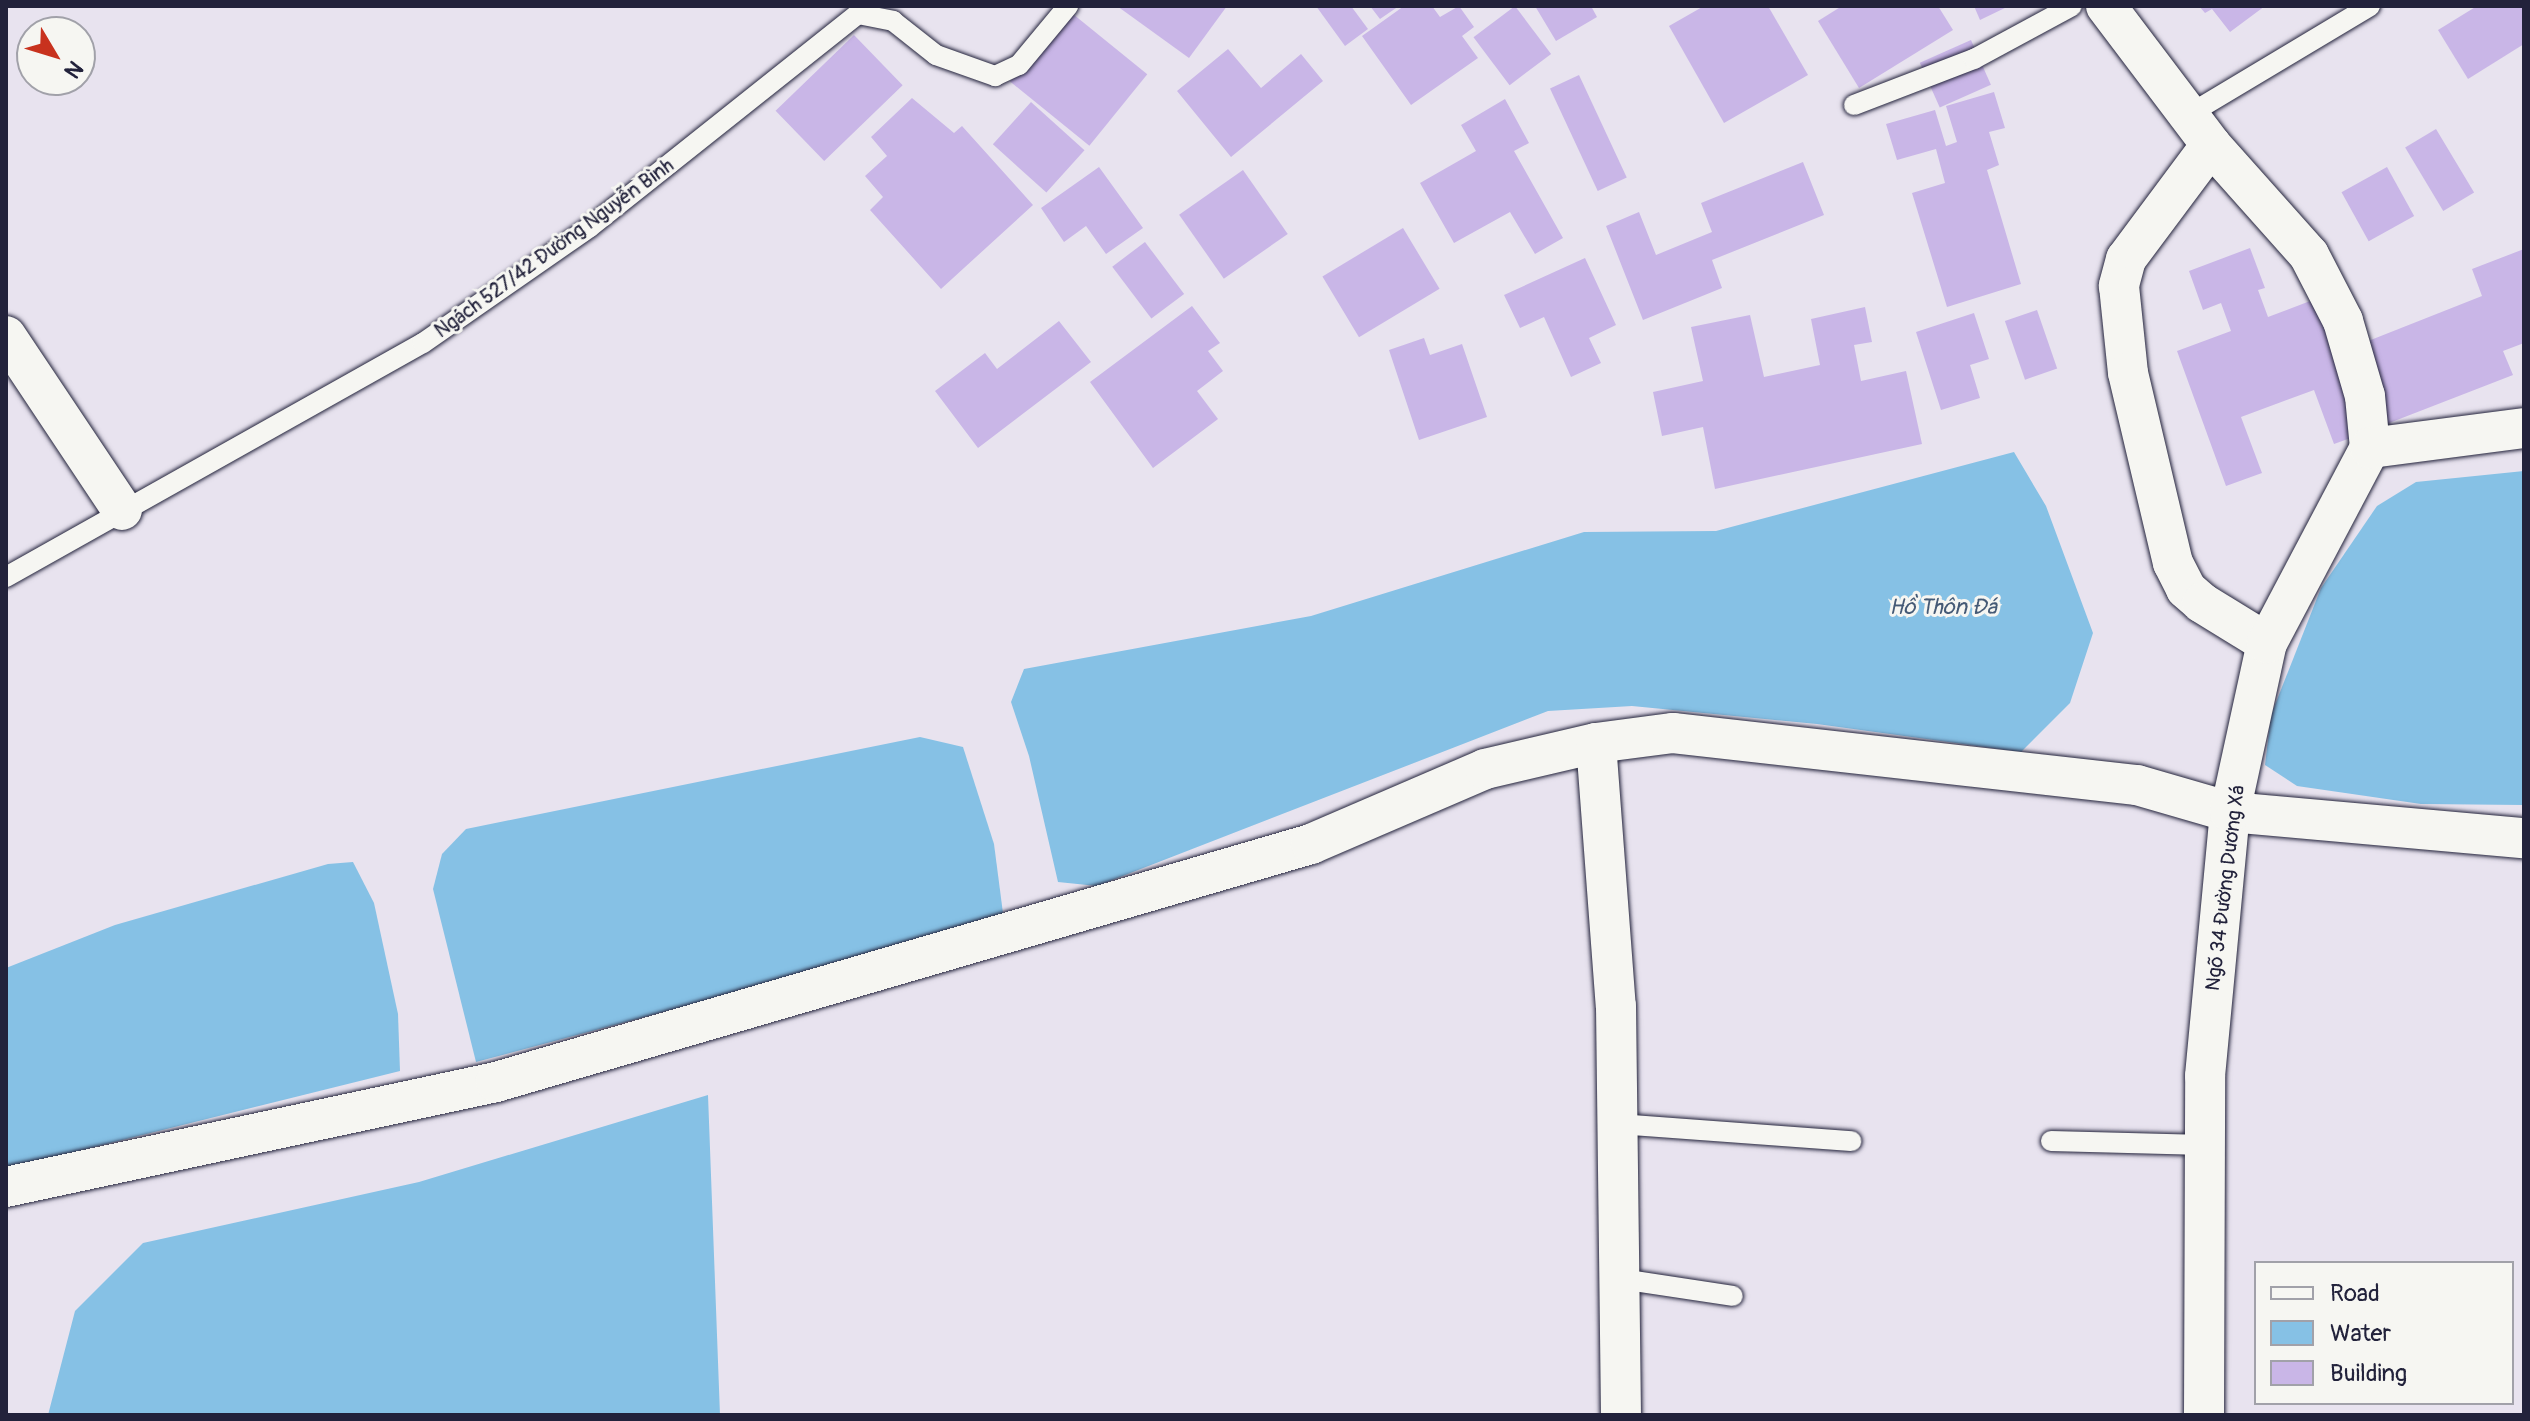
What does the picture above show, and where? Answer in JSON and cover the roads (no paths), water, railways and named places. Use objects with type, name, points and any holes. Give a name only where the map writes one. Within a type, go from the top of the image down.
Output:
[{"type":"street","points":[[2106,6],[2200,130],[2309,255],[2343,321],[2365,396],[2370,448],[2524,428]]},
{"type":"street","points":[[2200,130],[2126,259],[2119,286],[2128,373],[2173,563],[2186,589],[2202,603],[2267,643]]},
{"type":"street","points":[[6,336],[122,510]]},
{"type":"street","name":"Ngõ 34 Đường Dương Xá","points":[[2204,1415],[2205,1076],[2230,812],[2267,643],[2370,448]]},
{"type":"street","points":[[6,1187],[496,1082],[1297,849],[1485,769],[1596,743],[1673,733],[2137,785],[2230,812],[2524,838]]},
{"type":"street","points":[[1596,743],[1616,1006],[1621,1415]]},
{"type":"lane","name":"Ngách 527/42 Đường Nguyễn Bình","points":[[6,577],[423,343],[590,227],[858,14],[893,21],[936,55],[995,76],[1019,65],[1068,6]]},
{"type":"lane","points":[[1854,105],[1974,59],[2072,6]]},
{"type":"lane","points":[[2200,130],[2370,6]]},
{"type":"lane","points":[[1618,1124],[1851,1141]]},
{"type":"lane","points":[[2051,1141],[2205,1145]]},
{"type":"lane","points":[[1621,1279],[1733,1296]]},
{"type":"water","name":"Hồ Thôn Đá","points":[[2014,452],[2046,506],[2093,633],[2070,703],[2021,752],[1817,724],[1632,706],[1548,711],[1097,886],[1058,882],[1029,756],[1011,702],[1024,669],[1311,616],[1584,532],[1716,531]]},
{"type":"water","points":[[2524,471],[2524,805],[2421,804],[2297,786],[2265,765],[2271,715],[2321,588],[2377,506],[2416,482]]},
{"type":"water","points":[[920,737],[963,747],[994,844],[1004,921],[476,1062],[433,889],[442,854],[466,829]]},
{"type":"water","points":[[353,862],[374,903],[398,1014],[400,1071],[6,1169],[6,968],[115,925],[328,864]]},
{"type":"water","points":[[708,1095],[720,1415],[48,1415],[75,1311],[143,1243],[419,1182]]}]
